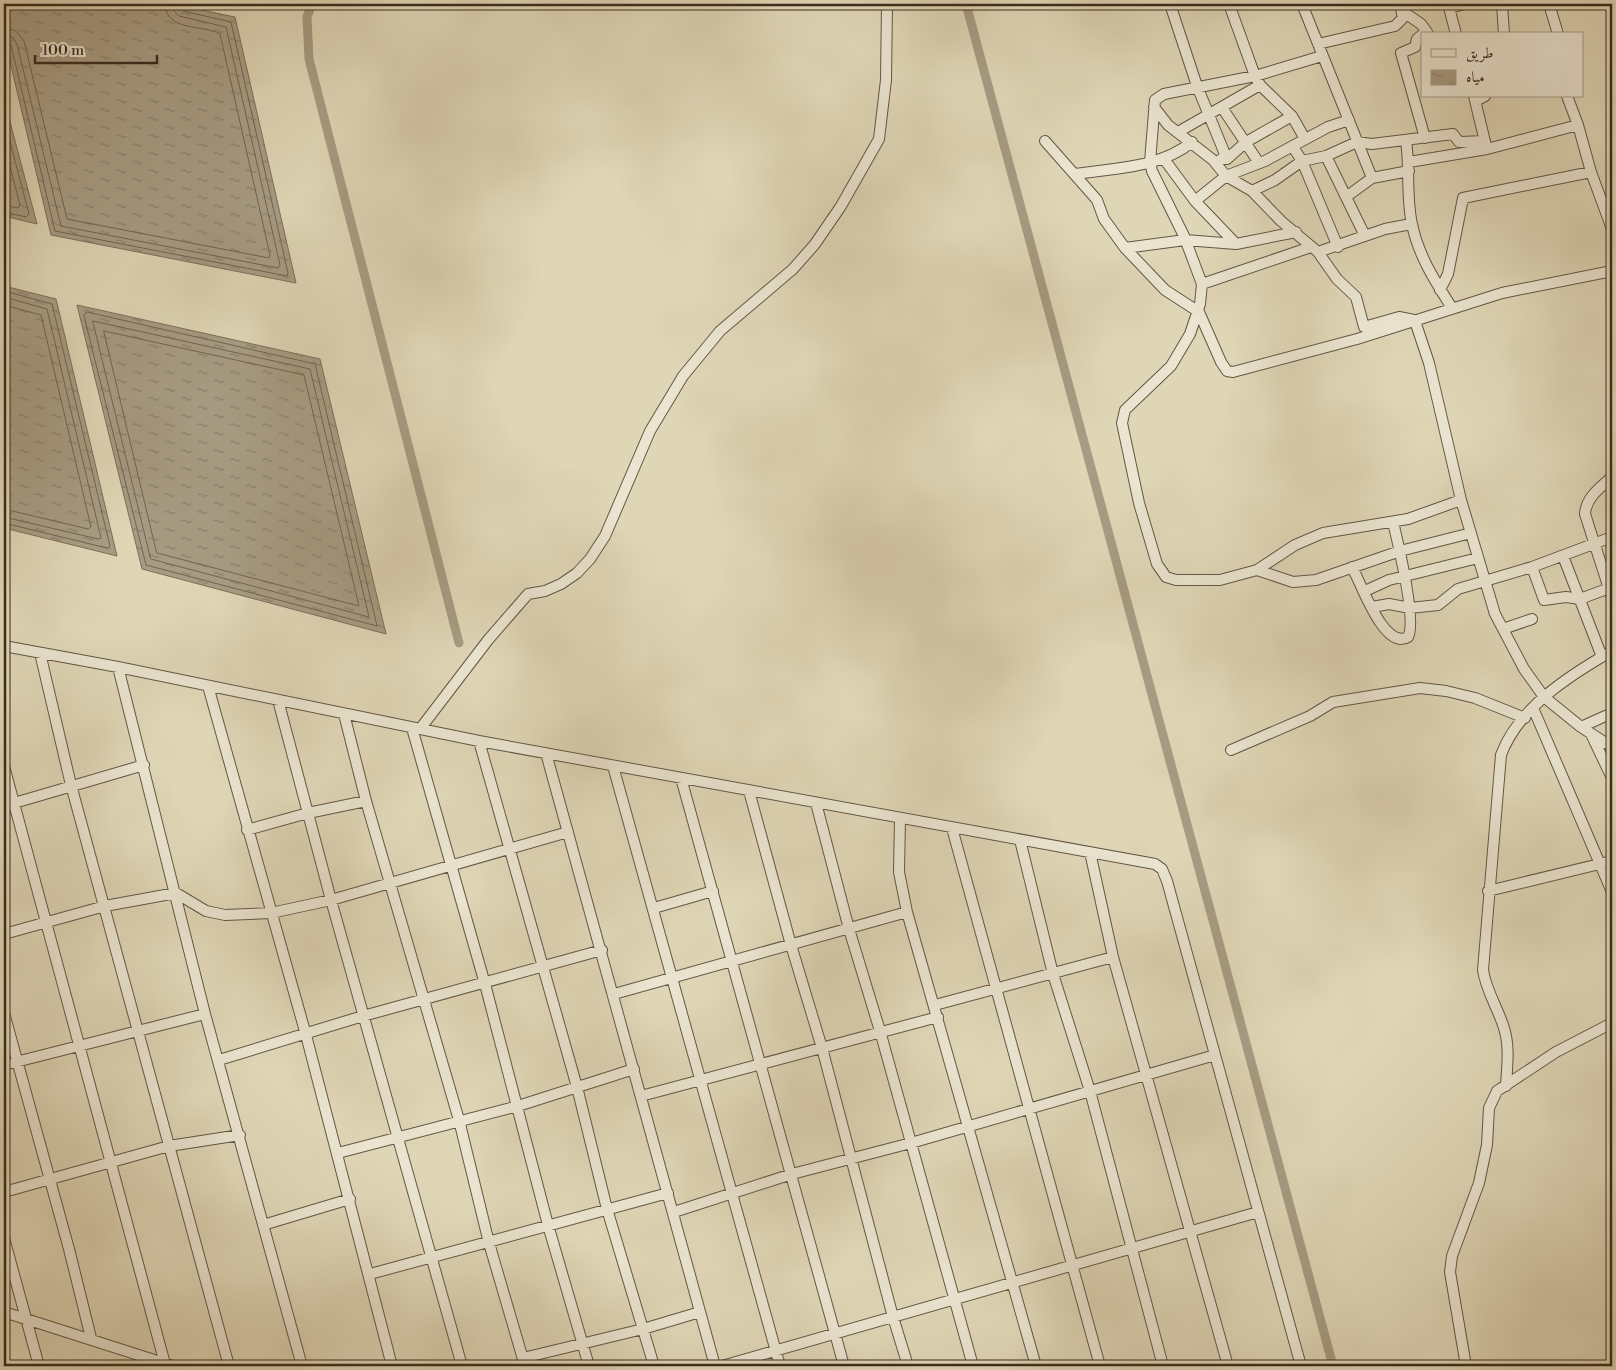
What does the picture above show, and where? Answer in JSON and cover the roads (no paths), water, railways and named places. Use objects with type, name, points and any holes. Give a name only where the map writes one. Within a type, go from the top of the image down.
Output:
[{"type":"street","points":[[416,729],[528,594],[545,591],[561,584],[578,572],[590,559],[605,536],[650,431],[683,376],[720,331],[793,269],[815,244],[841,206],[879,139],[886,80],[886,4]]},
{"type":"street","points":[[1170,4],[1197,86],[1227,159]]},
{"type":"street","points":[[1229,4],[1258,80],[1292,116],[1305,139]]},
{"type":"street","points":[[1302,4],[1372,178]]},
{"type":"street","points":[[1455,32],[1448,6],[1465,4]]},
{"type":"street","points":[[1502,4],[1504,32]]},
{"type":"street","points":[[1549,4],[1557,32]]},
{"type":"street","points":[[1318,44],[1395,26],[1403,18],[1401,7]]},
{"type":"street","points":[[1401,7],[1427,32]]},
{"type":"street","points":[[1421,37],[1417,39],[1415,47],[1401,53],[1425,138]]},
{"type":"street","points":[[1322,56],[1258,80],[1197,86],[1164,94],[1155,100],[1150,162],[1154,177],[1185,240],[1202,284],[1199,312],[1190,334],[1171,366],[1125,410],[1122,416],[1139,503],[1157,564],[1166,577],[1176,580],[1204,581],[1257,570],[1295,545],[1323,533],[1393,522],[1461,500]]},
{"type":"street","points":[[1178,132],[1222,108],[1258,80]]},
{"type":"street","points":[[1478,98],[1486,145]]},
{"type":"street","points":[[1568,98],[1578,125],[1591,172],[1612,228]]},
{"type":"street","points":[[1154,107],[1160,117],[1213,160],[1226,176],[1252,191],[1281,222],[1296,232],[1314,250],[1337,279],[1356,297],[1364,327],[1399,317],[1415,320]]},
{"type":"street","points":[[1222,108],[1259,163]]},
{"type":"street","points":[[1213,160],[1227,159],[1246,142],[1292,116]]},
{"type":"street","points":[[1195,201],[1226,176],[1293,147],[1328,127],[1349,120]]},
{"type":"street","points":[[1346,197],[1372,178],[1486,145],[1578,125]]},
{"type":"street","points":[[1252,191],[1275,180],[1302,161],[1326,156],[1357,142],[1372,144],[1453,134],[1459,142],[1486,145]]},
{"type":"street","points":[[1044,140],[1096,200],[1104,218],[1125,248],[1165,290],[1199,312],[1221,362],[1227,371],[1233,372],[1357,339],[1502,293],[1612,270]]},
{"type":"street","points":[[1406,140],[1411,224],[1425,262],[1452,308]]},
{"type":"street","points":[[1075,174],[1164,159],[1180,152],[1192,142]]},
{"type":"street","points":[[1293,147],[1302,161],[1338,247]]},
{"type":"street","points":[[1326,156],[1365,236]]},
{"type":"street","points":[[1164,159],[1195,201],[1236,244]]},
{"type":"street","points":[[1440,290],[1448,274],[1463,198],[1591,172]]},
{"type":"street","points":[[1202,284],[1314,250],[1338,247],[1385,229],[1411,224]]},
{"type":"street","points":[[1125,248],[1185,240],[1236,244],[1296,232]]},
{"type":"street","points":[[1415,320],[1430,363],[1461,500],[1484,582],[1503,629],[1533,683],[1544,697],[1581,727],[1612,747]]},
{"type":"street","points":[[1532,567],[1544,600],[1566,597],[1580,599],[1611,591],[1585,514],[1586,505],[1591,497],[1612,477]]},
{"type":"street","points":[[1352,567],[1386,632],[1400,640],[1404,640],[1410,634],[1410,608],[1393,522]]},
{"type":"street","points":[[1257,570],[1293,582],[1302,582],[1332,576],[1352,567],[1400,551],[1471,533]]},
{"type":"street","points":[[1372,607],[1389,604],[1410,608],[1438,605],[1454,591],[1532,567],[1612,537]]},
{"type":"street","points":[[1563,556],[1602,657]]},
{"type":"street","points":[[1365,591],[1389,580],[1478,558]]},
{"type":"street","points":[[1503,629],[1532,619]]},
{"type":"street","points":[[4,646],[118,667],[479,741],[1155,864],[1162,869],[1167,881],[1301,1366]]},
{"type":"street","points":[[1506,1086],[1508,1046],[1504,1027],[1485,983],[1483,970],[1488,891],[1501,755],[1507,741],[1544,697],[1612,651]]},
{"type":"street","points":[[40,653],[72,785],[229,1366]]},
{"type":"street","points":[[118,667],[205,1014],[240,1135],[302,1366]]},
{"type":"street","points":[[208,686],[306,1035],[370,1274],[392,1366]]},
{"type":"street","points":[[1231,750],[1310,716],[1333,702],[1420,688],[1431,688],[1466,696],[1525,718]]},
{"type":"street","points":[[278,700],[396,1137],[462,1366]]},
{"type":"street","points":[[1533,708],[1612,892]]},
{"type":"street","points":[[1581,727],[1612,713]]},
{"type":"street","points":[[344,714],[366,801],[459,1120],[490,1243],[524,1362],[700,1312]]},
{"type":"street","points":[[416,729],[450,867],[485,984],[548,1225],[589,1366]]},
{"type":"street","points":[[1590,733],[1612,778]]},
{"type":"street","points":[[479,741],[577,1087],[607,1209],[654,1366]]},
{"type":"street","points":[[546,753],[602,950],[715,1366]]},
{"type":"street","points":[[4,806],[144,765]]},
{"type":"street","points":[[4,766],[110,1162],[169,1365]]},
{"type":"street","points":[[613,766],[702,1080],[780,1366]]},
{"type":"street","points":[[681,778],[844,1366]]},
{"type":"street","points":[[749,791],[791,945],[822,1048],[892,1316],[908,1366]]},
{"type":"street","points":[[247,830],[308,813],[366,801]]},
{"type":"street","points":[[816,803],[849,929],[912,1143],[953,1299],[973,1366]]},
{"type":"street","points":[[900,819],[898,872],[1036,1366]]},
{"type":"street","points":[[952,828],[1100,1366]]},
{"type":"street","points":[[4,934],[105,906],[176,893],[206,911],[225,915],[271,913],[331,900],[568,832]]},
{"type":"street","points":[[1020,840],[1053,974],[1090,1091],[1163,1366]]},
{"type":"street","points":[[1090,852],[1113,958],[1228,1366]]},
{"type":"street","points":[[1488,891],[1612,861]]},
{"type":"street","points":[[654,908],[713,891]]},
{"type":"street","points":[[614,994],[908,912]]},
{"type":"street","points":[[219,1060],[306,1035],[363,1016],[485,984],[602,950]]},
{"type":"street","points":[[935,1005],[1113,958]]},
{"type":"street","points":[[4,1013],[91,1338]]},
{"type":"street","points":[[4,1065],[205,1014]]},
{"type":"street","points":[[641,1096],[938,1016]]},
{"type":"street","points":[[1466,1366],[1450,1272],[1452,1256],[1479,1183],[1487,1145],[1491,1099],[1506,1086],[1556,1052],[1612,1023]]},
{"type":"street","points":[[674,1212],[792,1174],[912,1143],[1215,1054]]},
{"type":"street","points":[[338,1154],[459,1120],[518,1106],[634,1070]]},
{"type":"street","points":[[4,1192],[169,1146],[240,1135]]},
{"type":"street","points":[[370,1274],[490,1243],[548,1225],[668,1193]]},
{"type":"street","points":[[263,1225],[350,1199]]},
{"type":"street","points":[[722,1366],[1258,1212]]},
{"type":"street","points":[[4,1238],[39,1366]]},
{"type":"street","points":[[4,1312],[91,1338],[169,1365]]},
{"type":"water","points":[[4,4],[173,4],[235,17],[296,283],[51,235],[4,36]]},
{"type":"water","points":[[4,99],[37,224],[4,216]]},
{"type":"water","points":[[4,286],[56,299],[117,556],[4,528]]},
{"type":"water","points":[[77,305],[320,359],[386,634],[142,569]]},
{"type":"waterway","points":[[312,4],[307,17],[309,59],[459,643]]},
{"type":"waterway","points":[[966,4],[1333,1366]]}]
